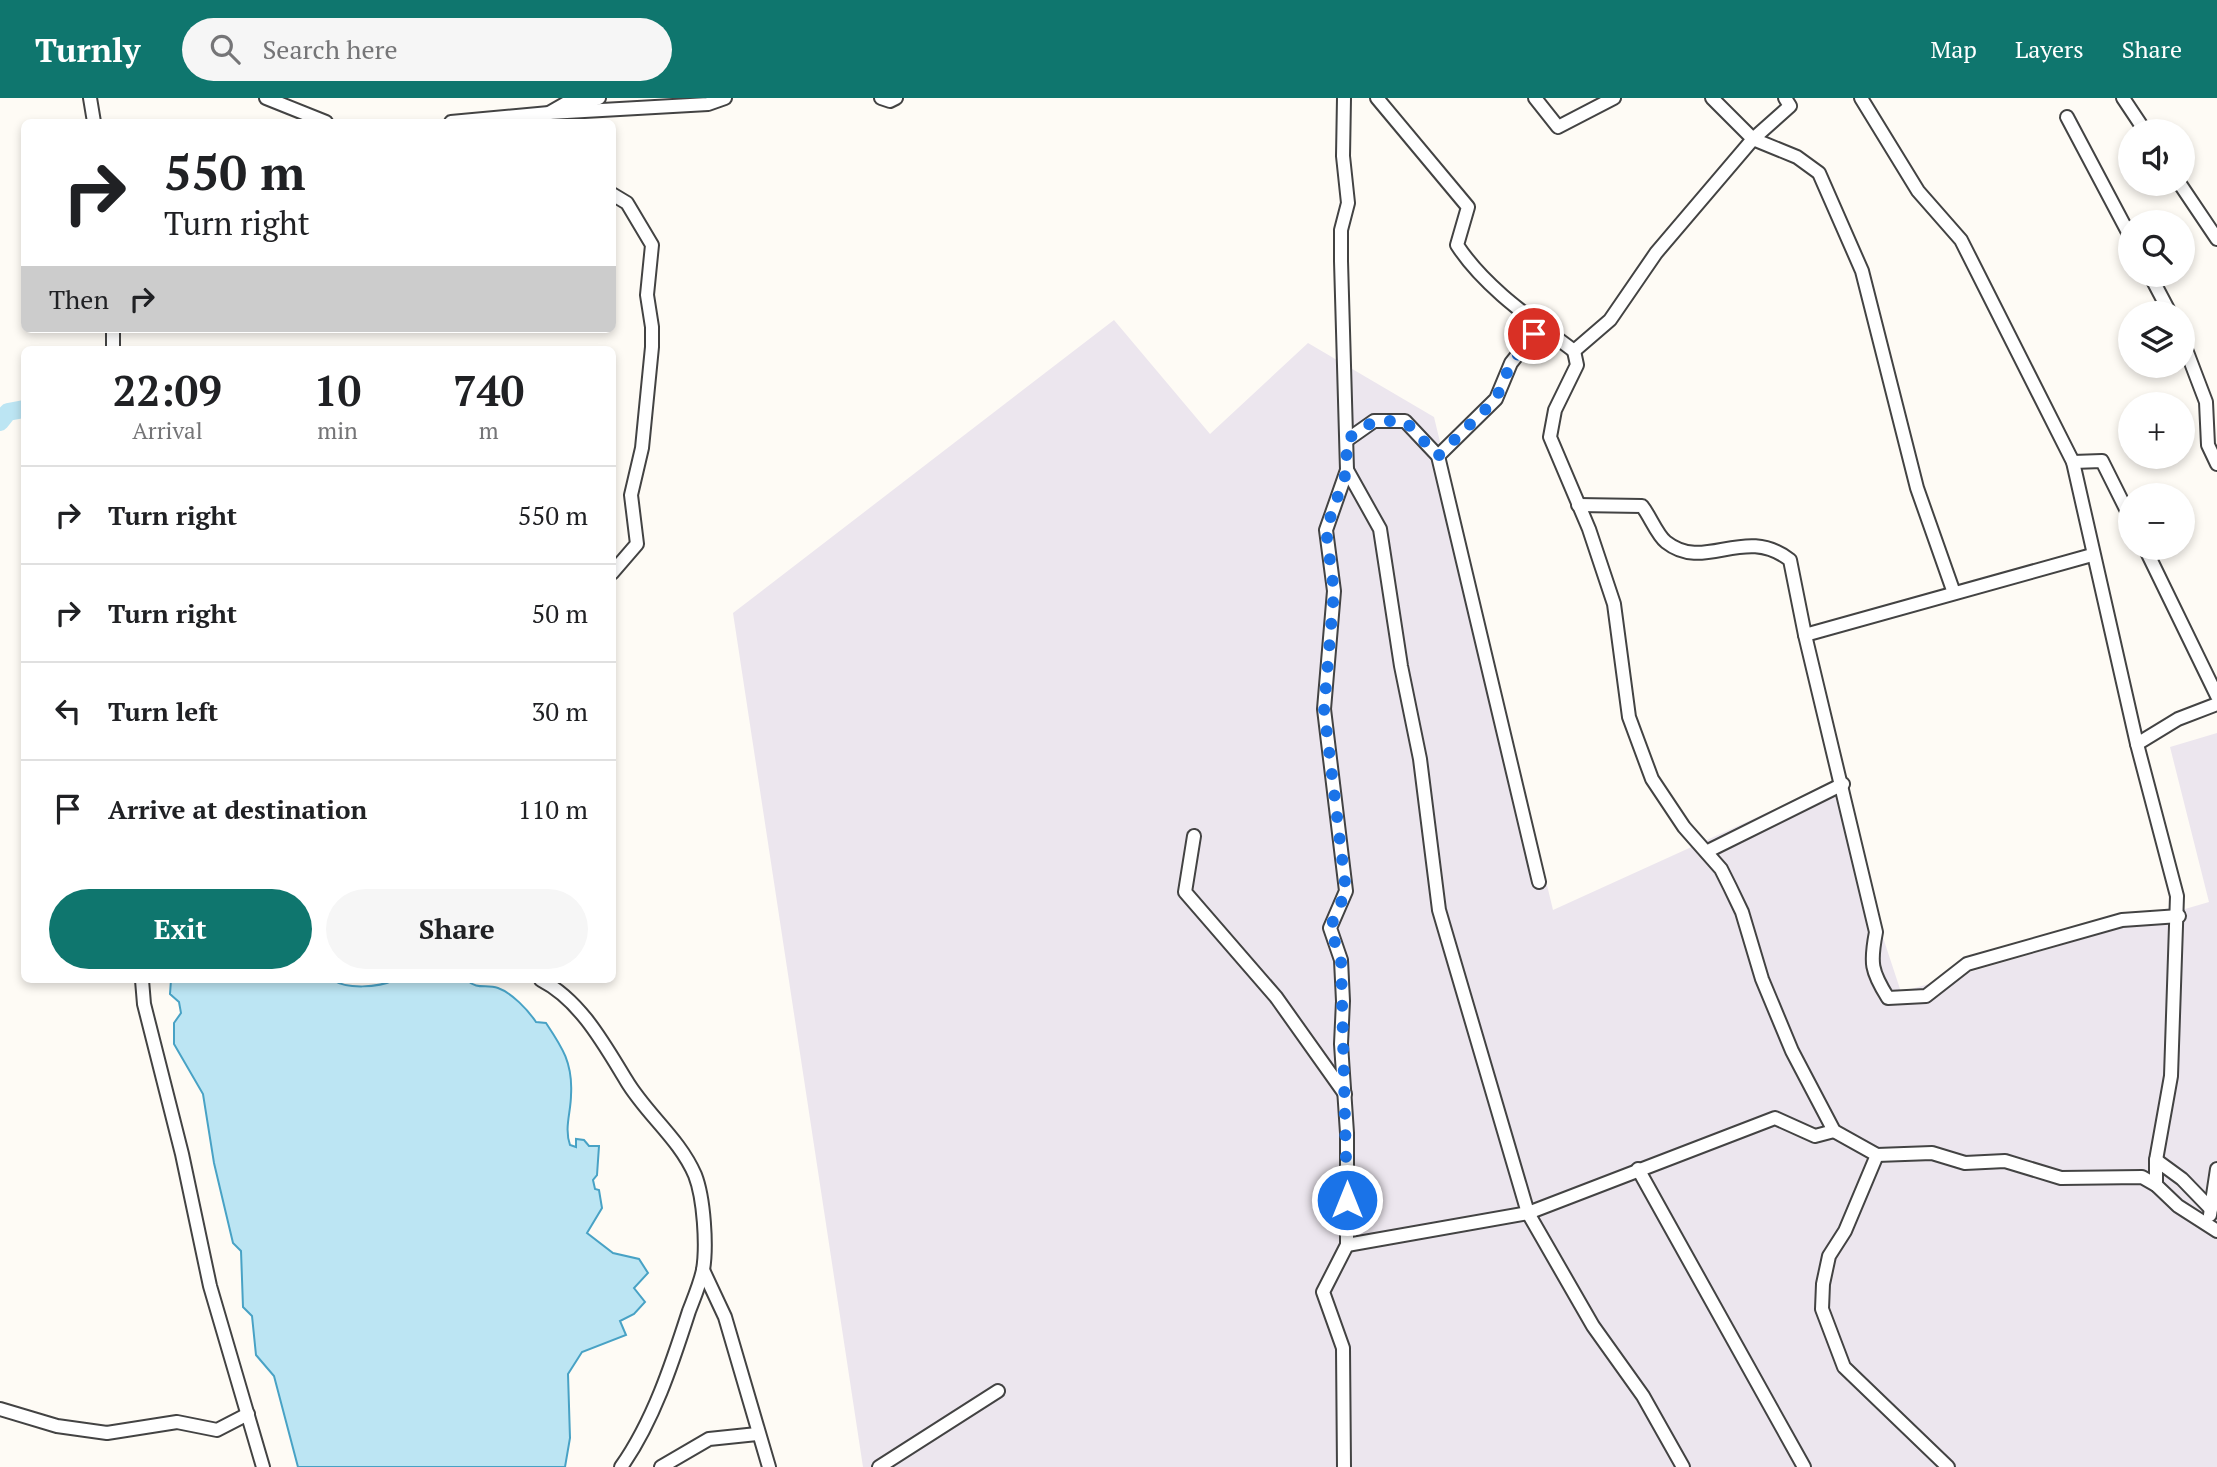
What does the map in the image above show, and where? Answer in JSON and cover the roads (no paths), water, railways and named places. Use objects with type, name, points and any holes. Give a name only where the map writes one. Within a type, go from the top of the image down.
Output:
[{"type":"street","points":[[90,98],[94,119]]},
{"type":"street","points":[[266,98],[318,119]]},
{"type":"street","points":[[549,113],[575,98]]},
{"type":"street","points":[[549,113],[599,98]]},
{"type":"street","points":[[498,119],[549,113],[708,104],[725,98]]},
{"type":"street","points":[[881,98],[890,101],[896,98]]},
{"type":"street","points":[[1344,98],[1343,156],[1348,203],[1341,230],[1341,261],[1347,470],[1326,530],[1334,591],[1324,709],[1346,891],[1330,928],[1341,960],[1347,1245],[1323,1292],[1343,1348],[1344,1467]]},
{"type":"street","points":[[1377,98],[1468,207],[1457,245],[1466,260],[1574,351],[1577,365],[1555,410],[1550,436],[1614,604],[1629,717],[1652,779],[1684,827],[1708,851],[1721,869],[1742,912],[1762,979],[1791,1051],[1834,1131],[1877,1155],[1933,1153],[1965,1163],[2005,1161],[2062,1178],[2142,1177],[2156,1185],[2178,1206],[2213,1228]]},
{"type":"street","points":[[1535,98],[1558,127],[1614,98]]},
{"type":"street","points":[[1712,98],[1753,139],[1797,157],[1819,173],[1862,271],[1917,488],[1954,593]]},
{"type":"street","points":[[1574,351],[1610,320],[1656,254],[1753,139],[1790,106],[1785,98]]},
{"type":"street","points":[[1861,98],[1918,191],[1961,240],[2073,462],[2137,744],[2177,896],[2179,916],[2171,1076],[2156,1160],[2156,1185]]},
{"type":"street","points":[[2123,98],[2138,119]]},
{"type":"street","points":[[2067,117],[2118,213]]},
{"type":"street","points":[[616,196],[627,203],[652,245],[647,295],[652,327],[642,448],[631,495],[637,544],[616,568]]},
{"type":"street","points":[[2188,196],[2217,239]]},
{"type":"street","points":[[1438,456],[1496,399],[1511,363],[1534,334],[1552,335]]},
{"type":"street","points":[[2195,373],[2206,402],[2208,445],[2217,464]]},
{"type":"street","points":[[1346,440],[1374,421],[1405,421],[1438,456],[1539,882]]},
{"type":"street","points":[[2073,462],[2102,461],[2118,493]]},
{"type":"street","points":[[1347,470],[1380,529],[1401,666],[1420,759],[1439,910],[1528,1213],[1593,1326],[1643,1396],[1683,1467]]},
{"type":"street","points":[[1578,505],[1642,506],[1664,541],[1681,551],[1705,553],[1759,543],[1782,553],[1790,560],[1805,635],[1843,784],[1876,932],[1871,962],[1877,980],[1888,998],[1926,996],[1967,964],[2122,920],[2179,916]]},
{"type":"street","points":[[1805,635],[2092,555]]},
{"type":"street","points":[[2151,560],[2217,696]]},
{"type":"street","points":[[2137,744],[2178,719],[2217,704]]},
{"type":"street","points":[[1708,851],[1843,784]]},
{"type":"street","points":[[1194,836],[1185,891],[1276,997],[1345,1094]]},
{"type":"street","points":[[144,983],[144,996],[210,1286],[263,1467]]},
{"type":"street","points":[[545,983],[573,1002],[626,1081],[678,1145],[696,1177],[704,1226],[703,1270],[665,1381],[633,1450],[621,1467]]},
{"type":"street","points":[[1347,1245],[1528,1213],[1775,1118],[1815,1136],[1834,1131]]},
{"type":"street","points":[[1877,1155],[1845,1231],[1829,1256],[1823,1284],[1822,1309],[1844,1367],[1948,1467]]},
{"type":"street","points":[[2156,1160],[2182,1180],[2211,1209]]},
{"type":"street","points":[[1638,1169],[1804,1467]]},
{"type":"street","points":[[2213,1228],[2211,1209],[2217,1169]]},
{"type":"street","points":[[703,1270],[725,1317],[757,1434],[769,1467]]},
{"type":"street","points":[[878,1467],[998,1391]]},
{"type":"street","points":[[0,1409],[57,1426],[107,1433],[177,1422],[216,1430],[248,1415]]},
{"type":"street","points":[[661,1467],[709,1439],[757,1434]]},
{"type":"water","points":[[171,983],[339,983],[362,986],[386,983],[471,983],[503,990],[519,1002],[536,1022],[546,1023],[561,1048],[570,1074],[570,1145],[576,1147],[576,1139],[584,1140],[589,1146],[599,1146],[597,1175],[593,1180],[595,1189],[599,1190],[602,1208],[587,1233],[613,1253],[639,1259],[648,1273],[634,1288],[645,1302],[634,1314],[620,1321],[626,1335],[582,1352],[568,1374],[570,1438],[565,1467],[298,1467],[274,1376],[256,1355],[252,1316],[243,1307],[241,1251],[233,1243],[214,1163],[203,1094],[174,1044],[174,1023],[181,1013],[179,1002],[170,994]]},
{"type":"waterway","points":[[0,422],[8,412],[21,410]]}]
